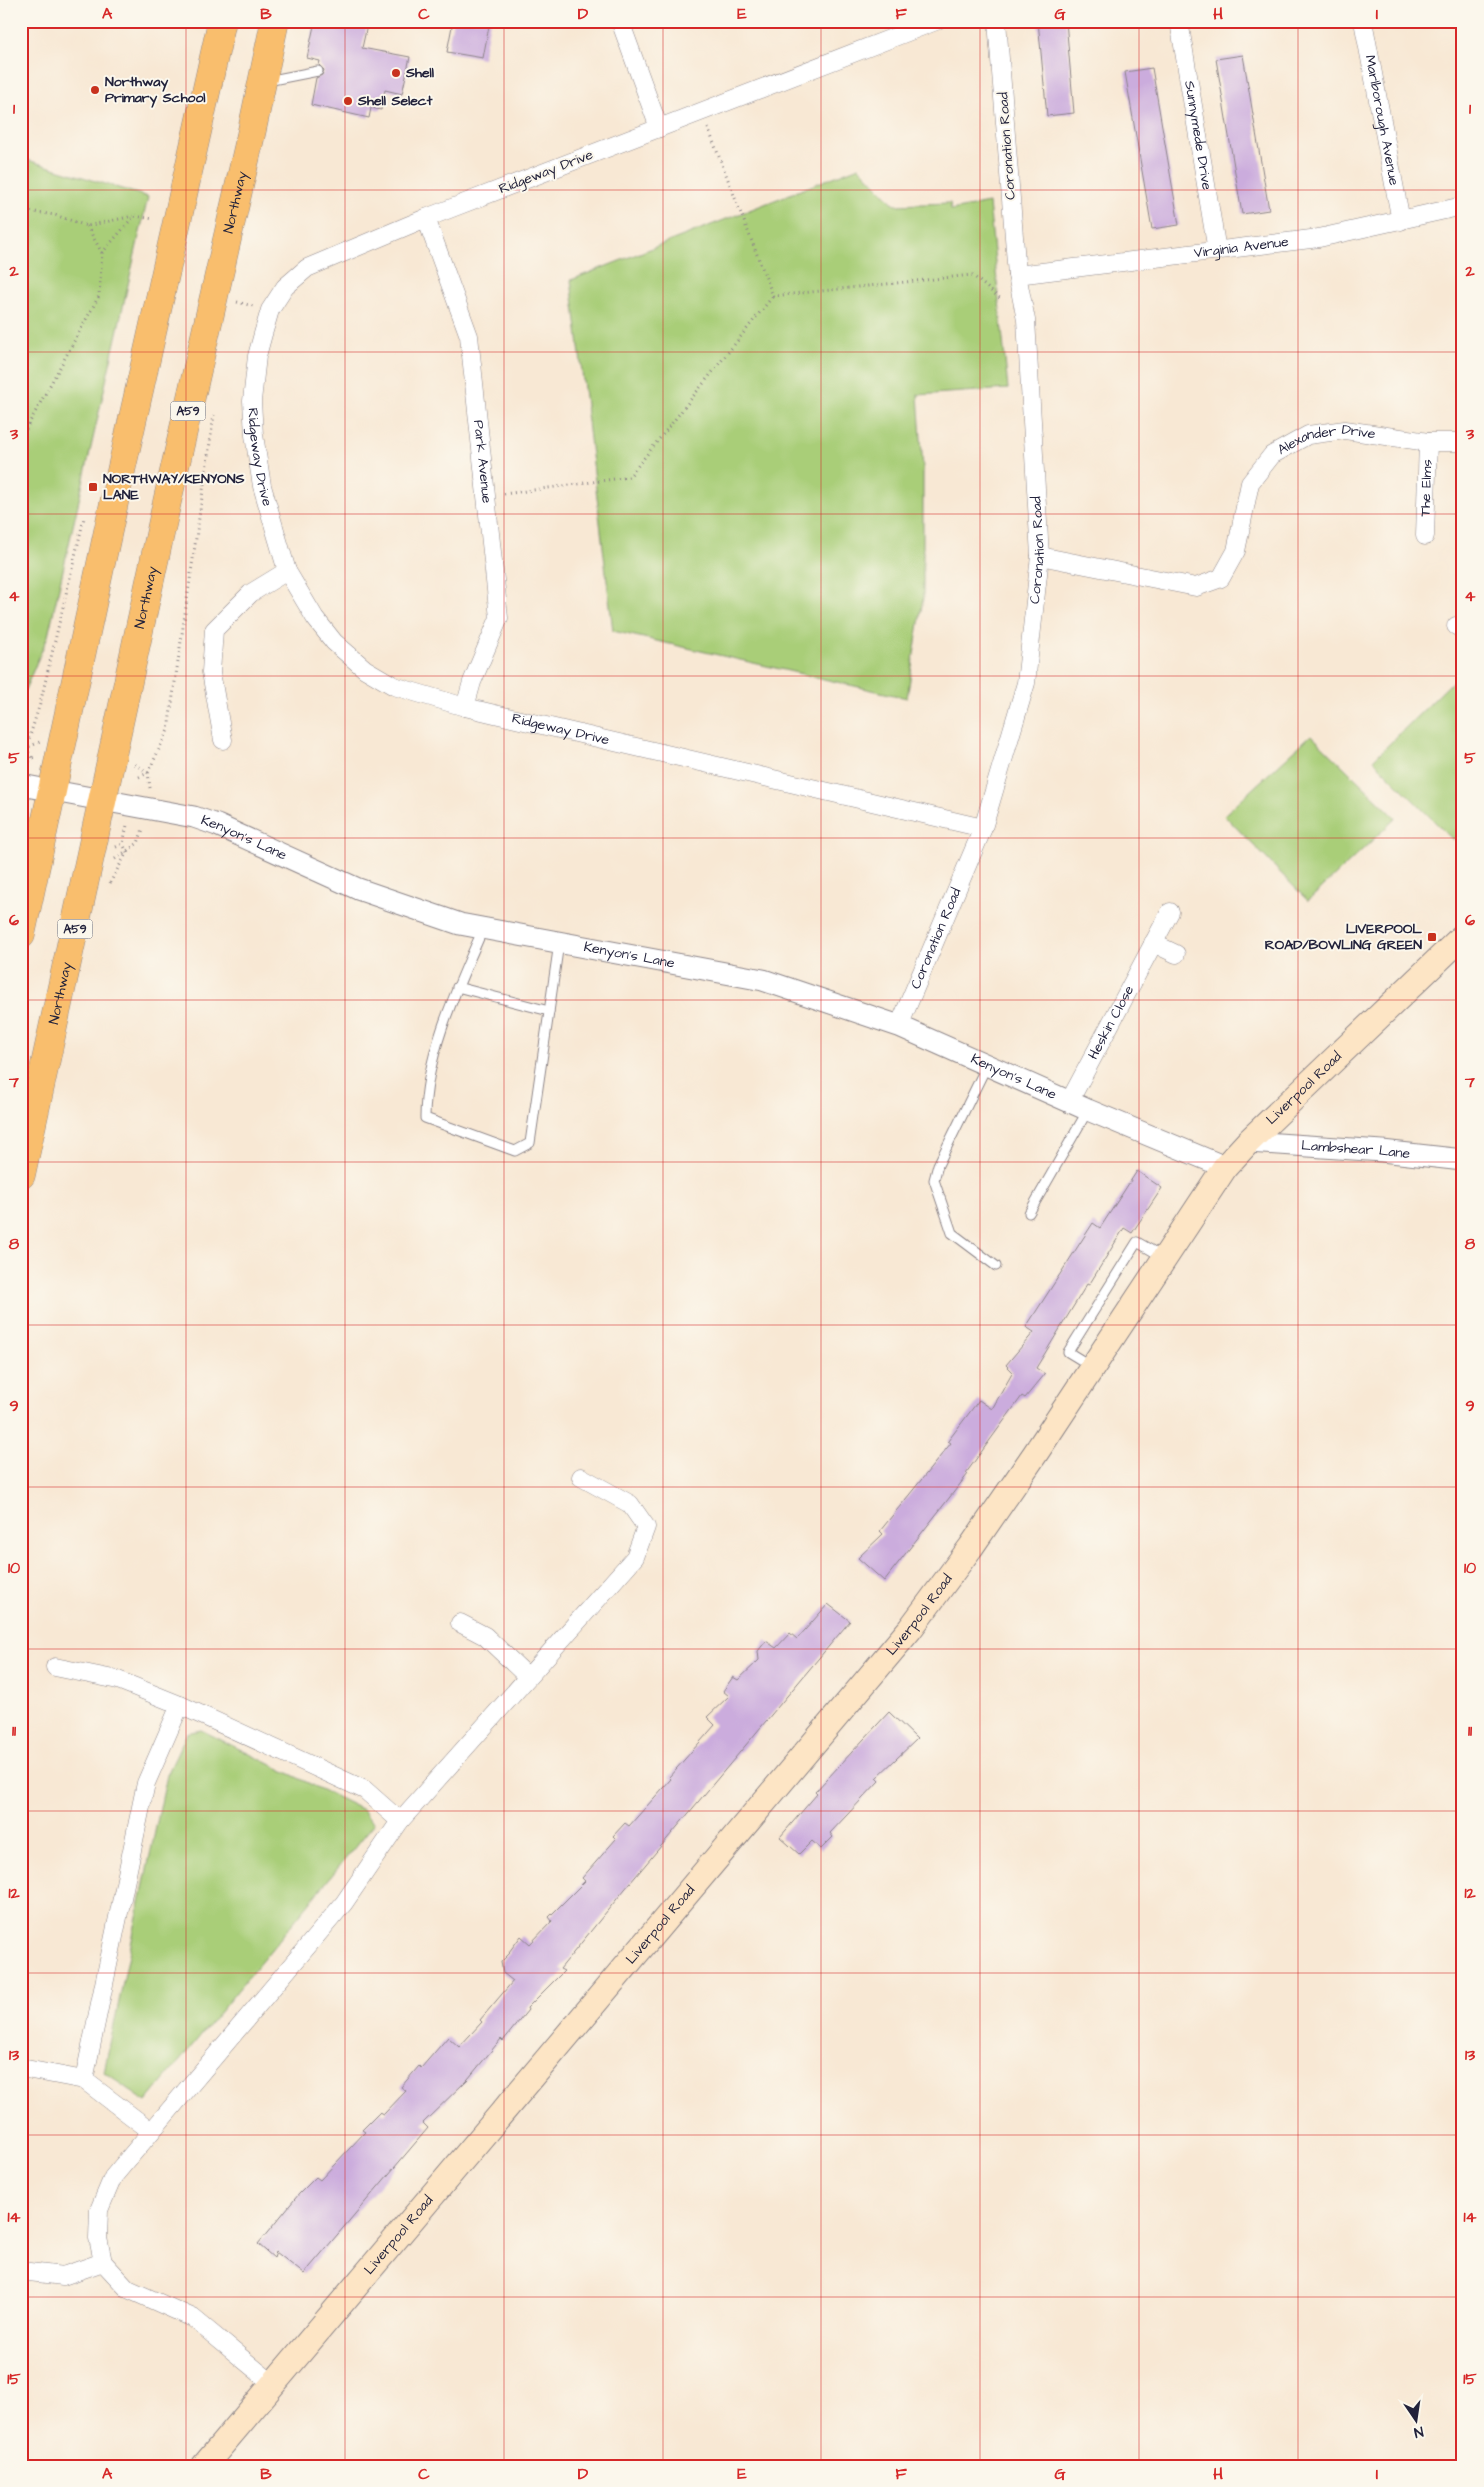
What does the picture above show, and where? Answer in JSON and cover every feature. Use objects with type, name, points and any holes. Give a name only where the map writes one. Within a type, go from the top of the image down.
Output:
[{"type":"highway","points":[[21,936],[117,489],[222,21]]},
{"type":"highway","name":"Northway","points":[[21,1175],[102,800],[275,21]]},
{"type":"main road","name":"Liverpool Road","points":[[204,2466],[910,1629],[971,1548],[1226,1167],[1248,1142],[1463,936]]},
{"type":"street","points":[[620,21],[659,128]]},
{"type":"street","name":"Ridgeway Drive","points":[[936,21],[426,218],[307,268],[284,287],[270,310],[257,356],[252,401],[254,435],[262,486],[287,571],[315,618],[334,642],[365,669],[394,686],[465,707],[983,828]]},
{"type":"street","name":"Coronation Road","points":[[899,1026],[983,828],[1026,682],[1040,556],[1026,320],[1017,275],[998,21]]},
{"type":"street","name":"Sunnymede Drive","points":[[1178,21],[1217,251]]},
{"type":"street","name":"Marlborough Avenue","points":[[1363,21],[1402,221]]},
{"type":"street","name":"Virginia Avenue","points":[[1017,275],[1319,238],[1463,206]]},
{"type":"street","name":"Park Avenue","points":[[426,218],[469,336],[500,618],[472,682],[465,707]]},
{"type":"street","name":"Alexander Drive","points":[[1040,556],[1196,588],[1221,578],[1236,551],[1250,484],[1272,456],[1308,435],[1345,430],[1428,442],[1463,442]]},
{"type":"street","name":"The Elms","points":[[1425,536],[1428,442]]},
{"type":"street","points":[[223,740],[211,672],[214,630],[251,593],[287,571]]},
{"type":"street","name":"Kenyon's Lane","points":[[21,785],[202,820],[358,889],[460,924],[763,980],[899,1026],[1078,1106],[1226,1167]]},
{"type":"street","name":"Heskin Close","points":[[1078,1106],[1153,943],[1170,912]]},
{"type":"street","points":[[1153,943],[1176,954]]},
{"type":"street","name":"Lambshear Lane","points":[[1248,1142],[1382,1151],[1463,1160]]},
{"type":"street","points":[[273,2384],[193,2318],[128,2289],[103,2262],[98,2238],[99,2210],[113,2177],[344,1903],[400,1821],[635,1557],[646,1527],[630,1504],[581,1477]]},
{"type":"street","points":[[460,1622],[485,1636],[528,1677]]},
{"type":"street","points":[[56,1667],[118,1680],[180,1705],[365,1790],[400,1821]]},
{"type":"street","points":[[84,2080],[146,1783],[180,1705]]},
{"type":"street","points":[[21,2068],[84,2080],[151,2131]]},
{"type":"street","points":[[21,2271],[63,2276],[103,2262]]},
{"type":"lane","points":[[262,82],[318,70]]},
{"type":"lane","points":[[483,928],[442,1028],[425,1101],[425,1118],[515,1151],[530,1143],[559,942]]},
{"type":"lane","points":[[457,988],[549,1011]]},
{"type":"lane","points":[[987,1065],[938,1165],[934,1180],[952,1233],[996,1266]]},
{"type":"lane","points":[[1029,1213],[1078,1106]]},
{"type":"path","points":[[702,111],[773,296]]},
{"type":"path","points":[[21,210],[55,214],[87,226],[134,216],[176,223]]},
{"type":"path","points":[[102,253],[134,216]]},
{"type":"path","points":[[21,438],[99,296],[102,253],[87,226]]},
{"type":"path","points":[[486,497],[629,477],[773,296],[972,275],[1026,320]]},
{"type":"path","points":[[139,777],[148,774],[168,730],[215,407]]},
{"type":"path","points":[[21,752],[26,748],[32,758]]},
{"type":"path","points":[[123,844],[127,852]]},
{"type":"green space","points":[[21,158],[148,197],[48,636],[21,699]]},
{"type":"green space","points":[[859,167],[895,205],[950,203],[951,210],[989,203],[1008,389],[918,395],[923,468],[923,598],[907,698],[613,631],[571,280]]},
{"type":"green space","points":[[1453,681],[1463,690],[1463,829],[1453,840],[1373,760]]},
{"type":"green space","points":[[1311,735],[1396,818],[1308,901],[1224,815]]},
{"type":"green space","points":[[201,1730],[363,1810],[374,1824],[146,2102],[104,2072],[167,1775],[187,1733]]},
{"type":"building","points":[[315,21],[368,21],[362,48],[410,57],[402,94],[385,90],[381,110],[371,108],[369,118],[311,105],[316,78],[322,75],[324,70],[319,65],[320,61],[307,58]]},
{"type":"building","points":[[453,21],[490,21],[483,58],[447,52]]},
{"type":"building","points":[[1038,21],[1066,21],[1074,113],[1047,116]]},
{"type":"building","points":[[1243,55],[1269,210],[1242,214],[1216,59]]},
{"type":"building","points":[[1152,68],[1179,225],[1152,229],[1125,72]]},
{"type":"building","points":[[1137,1171],[1162,1188],[1132,1233],[1124,1228],[1089,1285],[1087,1284],[1036,1368],[1045,1374],[1025,1398],[1022,1396],[966,1473],[968,1474],[884,1581],[858,1558],[883,1534],[880,1531],[951,1443],[948,1441],[979,1400],[992,1409],[1013,1372],[1006,1365],[1034,1332],[1026,1327],[1093,1223],[1100,1228]]},
{"type":"building","points":[[828,1604],[850,1621],[625,1889],[560,1969],[564,1971],[527,2008],[528,2010],[503,2041],[501,2039],[468,2079],[423,2123],[428,2128],[304,2274],[276,2252],[274,2258],[258,2244],[299,2194],[316,2177],[320,2180],[365,2132],[362,2130],[380,2112],[384,2114],[406,2091],[401,2087],[419,2066],[421,2068],[448,2037],[459,2047],[482,2022],[480,2020],[513,1981],[503,1973],[501,1962],[510,1953],[521,1936],[530,1944],[552,1921],[549,1917],[585,1881],[582,1878],[616,1839],[613,1836],[625,1823],[629,1826],[671,1779],[669,1777],[715,1725],[707,1717],[729,1696],[723,1691],[733,1677],[738,1680],[759,1660],[758,1651],[766,1641],[776,1648],[790,1633],[797,1639]]},
{"type":"building","points":[[889,1712],[917,1739],[876,1778],[879,1781],[830,1833],[833,1837],[821,1849],[812,1841],[799,1854],[780,1837],[817,1794],[815,1792]]},
{"type":"place","name":"Shell","points":[[396,73]]},
{"type":"place","name":"Northway Primary School","points":[[95,90]]},
{"type":"place","name":"Shell Select","points":[[348,101]]},
{"type":"place","name":"NORTHWAY/KENYONS LANE","points":[[93,487]]},
{"type":"place","name":"LIVERPOOL ROAD/BOWLING GREEN","points":[[1432,937]]}]
